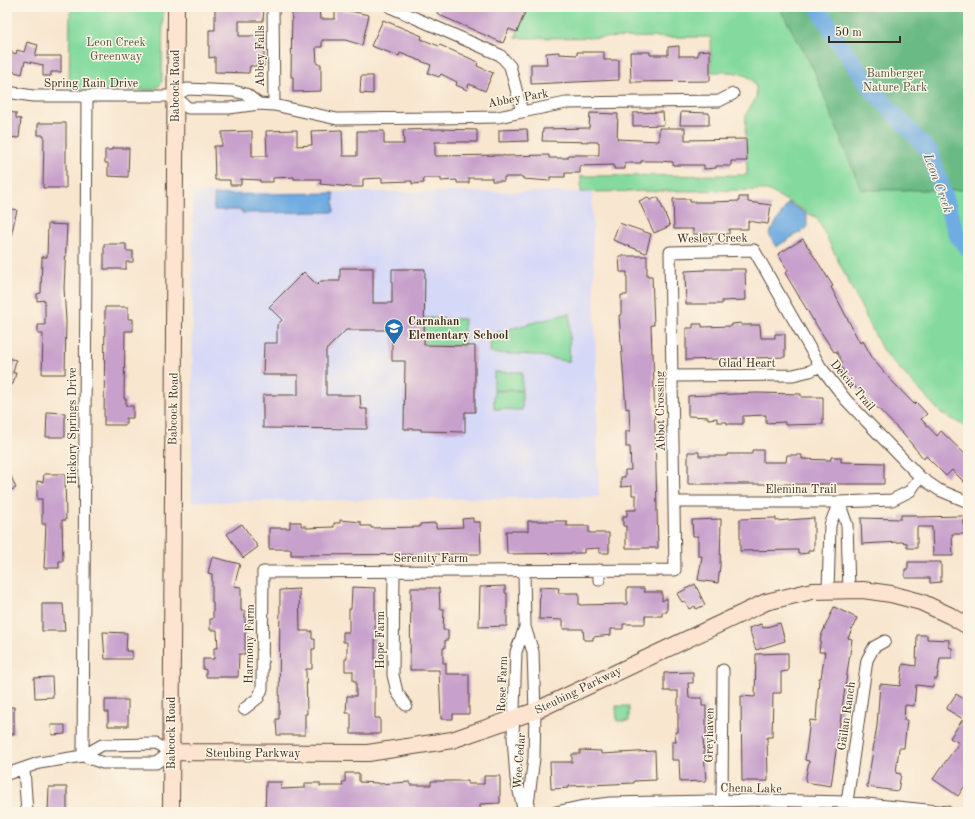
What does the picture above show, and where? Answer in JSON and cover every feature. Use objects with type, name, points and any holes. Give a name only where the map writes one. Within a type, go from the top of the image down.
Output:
[{"type":"street","name":"Babcock Road","points":[[171,812],[176,7]]},
{"type":"street","name":"Abbey Falls","points":[[273,7],[274,105]]},
{"type":"street","points":[[390,7],[500,55],[510,66],[522,112]]},
{"type":"street","name":"Abbey Park","points":[[259,104],[246,94],[233,91],[187,89],[175,96],[188,108],[229,108],[259,104],[274,105],[337,120],[498,117],[566,103],[719,101],[733,94]]},
{"type":"street","name":"Spring Rain Drive","points":[[7,92],[33,96],[175,96]]},
{"type":"street","name":"Hickory Springs Drive","points":[[83,756],[86,97]]},
{"type":"street","name":"Wesley Creek","points":[[670,252],[754,250]]},
{"type":"street","name":"Delcia Trail","points":[[754,250],[820,366],[846,400],[920,477],[939,490],[968,502]]},
{"type":"street","name":"Abbot Crossing","points":[[670,252],[675,570]]},
{"type":"street","name":"Glad Heart","points":[[673,376],[793,375],[810,371],[820,366]]},
{"type":"street","name":"Elemina Trail","points":[[674,502],[839,502],[892,500],[910,491],[920,477]]},
{"type":"street","points":[[839,502],[847,525],[849,590]]},
{"type":"street","points":[[828,591],[830,525],[839,502]]},
{"type":"street","name":"Serenity Farm","points":[[264,572],[524,571],[599,575],[675,570]]},
{"type":"street","name":"Hope Farm","points":[[394,571],[393,675],[397,692],[406,704]]},
{"type":"street","name":"Rose Farm","points":[[524,571],[525,627],[533,652],[535,711]]},
{"type":"street","name":"Harmony Farm","points":[[244,709],[258,698],[262,689],[264,572]]},
{"type":"street","name":"Steubing Parkway","points":[[171,752],[368,753],[452,740],[535,711],[760,605],[812,591],[849,590],[890,594],[921,602],[968,626]]},
{"type":"street","name":"Rose Farm","points":[[514,719],[516,652],[525,627]]},
{"type":"street","name":"Gailan Ranch","points":[[847,802],[867,660],[874,647],[885,641]]},
{"type":"street","name":"Greyhaven","points":[[722,801],[723,670]]},
{"type":"street","name":"Wee Cedar","points":[[528,812],[534,758],[535,711]]},
{"type":"street","name":"Wee Cedar","points":[[514,719],[516,779],[524,812]]},
{"type":"street","points":[[7,774],[60,759],[83,756],[102,746],[156,744],[171,752],[156,764],[103,763],[83,756]]},
{"type":"street","points":[[24,769],[27,812]]},
{"type":"street","name":"Chena Lake","points":[[556,812],[610,803],[762,800],[847,802],[947,812]]},
{"type":"shaded area","name":"Carnahan Elementary School","points":[[193,192],[592,192],[599,497],[192,502]]},
{"type":"green space","name":"Leon Creek Greenway","points":[[74,7],[163,7],[162,81],[159,86],[152,90],[69,90],[70,13]]},
{"type":"green space","points":[[529,7],[968,7],[968,428],[941,413],[883,351],[817,218],[768,190],[581,192],[581,176],[747,175],[745,123],[748,111],[756,97],[756,88],[753,81],[741,74],[711,72],[711,37],[515,38]]},
{"type":"green space","name":"Bamberger Nature Park","points":[[779,7],[968,7],[968,190],[861,190],[813,68]]},
{"type":"green space","points":[[570,313],[569,362],[535,355],[490,353],[491,334]]},
{"type":"green space","points":[[424,318],[464,319],[464,346],[424,345]]},
{"type":"green space","points":[[494,372],[522,372],[522,390],[494,390]]},
{"type":"green space","points":[[494,391],[522,391],[522,410],[494,409]]},
{"type":"green space","points":[[616,706],[629,706],[629,721],[617,721]]},
{"type":"water","points":[[334,193],[334,212],[242,213],[242,210],[214,210],[214,195]]},
{"type":"water","points":[[788,203],[807,214],[807,228],[776,247],[769,234]]},
{"type":"building","points":[[215,7],[264,7],[263,21],[239,21],[239,36],[264,36],[264,66],[250,66],[249,73],[215,72],[215,57],[209,58],[209,30],[215,30]]},
{"type":"building","points":[[292,7],[319,7],[320,19],[335,19],[335,10],[369,15],[362,45],[345,40],[322,40],[322,47],[316,47],[317,64],[321,64],[321,91],[293,92],[293,77],[291,77]]},
{"type":"building","points":[[439,7],[527,7],[517,32],[509,29],[503,43],[437,14]]},
{"type":"building","points":[[383,20],[422,36],[421,39],[439,46],[440,45],[478,62],[477,66],[493,73],[485,91],[469,84],[467,90],[456,85],[457,82],[441,74],[439,77],[428,73],[431,65],[400,53],[399,56],[371,46]]},
{"type":"building","points":[[27,42],[38,45],[35,56],[61,56],[61,72],[51,72],[51,76],[43,76],[43,65],[25,61],[22,74],[7,70],[7,51],[16,54],[17,50],[24,52]]},
{"type":"building","points":[[679,46],[679,56],[698,56],[698,51],[710,50],[710,81],[631,82],[630,52],[650,52],[650,55],[668,55],[668,47]]},
{"type":"building","points":[[559,52],[559,54],[577,55],[577,52],[604,52],[604,60],[619,60],[619,80],[531,84],[531,64],[547,64],[546,53]]},
{"type":"building","points":[[361,76],[373,76],[373,94],[360,93]]},
{"type":"building","points":[[7,112],[16,113],[16,118],[21,119],[19,138],[7,137]]},
{"type":"building","points":[[663,112],[664,125],[633,126],[633,113]]},
{"type":"building","points":[[681,112],[709,113],[709,125],[680,125]]},
{"type":"building","points":[[590,113],[618,114],[617,139],[659,141],[659,128],[685,128],[685,140],[746,139],[747,161],[731,161],[731,166],[716,166],[716,168],[704,169],[704,165],[673,165],[673,162],[659,161],[625,163],[625,169],[614,169],[614,165],[580,166],[580,173],[565,173],[565,177],[550,177],[550,181],[523,179],[523,177],[504,177],[504,181],[492,181],[492,178],[469,178],[469,183],[457,183],[457,180],[441,181],[441,178],[423,178],[424,183],[412,184],[412,181],[382,182],[382,178],[363,179],[363,187],[351,187],[320,184],[321,179],[294,179],[294,177],[273,178],[273,182],[260,182],[260,180],[241,179],[241,185],[230,185],[230,180],[215,180],[214,146],[222,146],[222,132],[252,131],[252,156],[267,156],[266,131],[297,130],[297,146],[312,145],[311,131],[342,130],[343,156],[357,156],[357,131],[384,131],[384,144],[404,144],[403,130],[440,129],[477,130],[477,142],[435,142],[435,156],[549,155],[549,158],[568,158],[568,155],[599,155],[599,142],[542,141],[543,129],[589,128]]},
{"type":"building","points":[[38,123],[66,123],[66,188],[43,188],[44,135],[38,135]]},
{"type":"building","points":[[527,129],[528,141],[499,142],[499,130]]},
{"type":"building","points":[[112,148],[129,148],[128,177],[108,176],[108,163],[105,163],[105,150],[112,150]]},
{"type":"building","points":[[648,197],[650,200],[658,197],[670,226],[654,233],[639,201]]},
{"type":"building","points":[[739,197],[748,197],[748,202],[771,205],[768,224],[748,221],[748,229],[729,229],[729,234],[693,234],[693,229],[674,229],[673,199],[690,199],[690,202],[712,202],[739,201]]},
{"type":"building","points":[[7,208],[17,210],[10,240],[7,240]]},
{"type":"building","points":[[619,223],[651,234],[646,253],[613,240]]},
{"type":"building","points":[[48,224],[67,225],[64,288],[66,321],[65,374],[42,374],[43,334],[38,334],[38,325],[45,325],[45,300],[37,301],[37,294],[41,293],[42,257],[47,257]]},
{"type":"building","points":[[803,239],[833,286],[831,287],[860,343],[863,341],[873,359],[887,376],[914,404],[916,402],[927,414],[921,419],[937,436],[941,431],[968,457],[968,486],[952,470],[946,476],[926,456],[924,459],[904,435],[861,391],[860,393],[846,376],[840,365],[843,363],[813,320],[785,273],[788,271],[778,254]]},
{"type":"building","points":[[104,244],[126,244],[126,251],[133,251],[133,262],[126,262],[126,269],[104,269]]},
{"type":"building","points":[[619,256],[647,256],[647,276],[652,276],[654,325],[651,325],[658,548],[626,548],[626,526],[623,526],[623,516],[627,516],[627,510],[636,510],[636,495],[632,495],[632,486],[621,487],[621,477],[625,477],[625,470],[631,470],[630,447],[626,447],[626,431],[630,431],[629,408],[626,409],[619,315],[621,315],[621,295],[627,295],[627,272],[620,272]]},
{"type":"building","points":[[340,268],[373,268],[373,303],[392,303],[392,269],[425,269],[424,345],[475,346],[475,412],[465,412],[465,432],[404,429],[405,361],[392,361],[392,330],[346,330],[326,350],[326,395],[360,395],[361,409],[367,409],[367,429],[263,428],[263,395],[298,395],[298,375],[263,375],[264,343],[277,343],[277,325],[282,320],[269,307],[304,272],[317,285],[321,281],[340,281]]},
{"type":"building","points":[[705,269],[745,269],[746,300],[722,301],[722,304],[686,304],[685,271]]},
{"type":"building","points":[[105,307],[128,307],[128,319],[133,319],[133,331],[125,331],[124,399],[126,399],[126,406],[133,406],[133,418],[126,418],[126,425],[104,425]]},
{"type":"building","points":[[741,323],[741,325],[760,325],[761,338],[775,338],[775,334],[785,334],[785,357],[686,360],[686,328],[693,328],[693,324],[702,324],[702,327],[732,326],[732,324]]},
{"type":"building","points":[[7,358],[16,360],[13,373],[16,373],[13,384],[10,386],[7,385]]},
{"type":"building","points":[[756,393],[801,394],[801,397],[823,397],[823,424],[785,425],[785,422],[766,423],[766,415],[743,416],[743,424],[727,424],[727,422],[717,422],[717,418],[708,419],[708,417],[688,416],[688,396]]},
{"type":"building","points":[[47,412],[65,413],[65,437],[46,437]]},
{"type":"building","points":[[752,450],[763,450],[763,462],[786,462],[787,455],[802,455],[802,459],[831,460],[831,457],[841,457],[841,462],[884,463],[884,484],[688,484],[688,452],[699,452],[699,456],[727,456],[727,454],[752,454]]},
{"type":"building","points":[[7,467],[16,488],[7,492]]},
{"type":"building","points":[[44,474],[65,474],[66,520],[62,520],[63,561],[59,561],[59,568],[44,568],[46,524],[42,524],[42,499],[37,499],[37,481],[43,482]]},
{"type":"building","points":[[901,515],[917,515],[917,517],[964,516],[964,534],[952,534],[953,556],[933,556],[932,527],[917,527],[917,548],[907,548],[907,543],[901,542],[862,544],[861,518],[901,519]]},
{"type":"building","points":[[473,518],[473,522],[480,522],[481,554],[291,555],[291,549],[269,549],[269,528],[290,528],[290,522],[301,522],[301,526],[306,526],[306,528],[334,527],[334,523],[340,523],[340,520],[361,522],[361,526],[371,526],[371,528],[420,527],[420,524],[436,523],[436,528],[463,527],[462,519]]},
{"type":"building","points":[[776,518],[776,521],[814,518],[814,550],[808,550],[808,553],[798,554],[798,550],[740,551],[740,519]]},
{"type":"building","points":[[721,519],[720,566],[718,583],[698,580],[702,556],[698,556],[698,536],[693,536],[692,520]]},
{"type":"building","points":[[528,521],[567,521],[567,526],[589,526],[589,533],[609,533],[609,553],[599,553],[599,548],[584,549],[584,553],[507,554],[506,531],[528,531]]},
{"type":"building","points":[[242,524],[258,547],[243,558],[227,534]]},
{"type":"building","points":[[212,557],[240,564],[234,586],[241,587],[241,611],[245,611],[245,654],[239,654],[238,677],[206,677],[206,670],[203,669],[203,659],[214,659],[214,648],[218,648],[217,630],[210,630],[210,619],[213,619],[213,602],[212,574],[208,573]]},
{"type":"building","points":[[908,562],[941,562],[941,582],[930,583],[930,578],[905,578],[905,569],[908,569]]},
{"type":"building","points":[[695,584],[705,605],[696,609],[695,606],[689,609],[685,601],[682,602],[677,594]]},
{"type":"building","points":[[505,586],[505,593],[507,593],[507,626],[479,627],[480,587]]},
{"type":"building","points":[[352,587],[375,588],[375,718],[380,718],[380,734],[351,734],[351,713],[346,713],[347,696],[356,696],[356,681],[353,681],[353,671],[345,671],[347,642],[343,642],[343,632],[349,632],[349,609],[351,609]]},
{"type":"building","points":[[540,587],[559,588],[558,593],[579,593],[579,605],[627,604],[627,588],[644,588],[644,592],[662,592],[662,601],[667,598],[667,612],[662,612],[662,616],[645,616],[645,624],[623,624],[623,629],[611,629],[611,635],[593,637],[593,640],[584,640],[583,629],[563,629],[563,620],[539,619]]},
{"type":"building","points":[[411,588],[439,588],[440,609],[444,609],[443,630],[448,630],[448,640],[445,640],[445,648],[443,648],[443,663],[446,663],[446,674],[469,674],[469,714],[453,714],[453,719],[441,719],[439,670],[410,670]]},
{"type":"building","points":[[299,589],[300,631],[312,631],[312,639],[315,639],[315,649],[312,649],[312,669],[306,669],[307,714],[305,714],[305,735],[277,735],[276,719],[279,719],[280,590]]},
{"type":"building","points":[[42,604],[63,604],[65,631],[42,631]]},
{"type":"building","points":[[834,607],[857,618],[848,638],[852,639],[831,786],[805,782],[809,761],[805,760],[810,720],[816,721],[819,678],[821,678],[825,652],[819,652],[821,636]]},
{"type":"building","points":[[780,623],[785,641],[756,650],[749,628],[761,624],[763,628]]},
{"type":"building","points":[[103,632],[127,633],[126,651],[132,651],[132,659],[105,659]]},
{"type":"building","points":[[917,635],[927,635],[927,639],[949,640],[949,647],[952,648],[952,658],[940,658],[937,679],[934,679],[933,687],[916,685],[914,706],[905,705],[904,720],[907,720],[904,748],[899,748],[896,773],[901,774],[898,791],[867,787],[877,726],[880,684],[900,686],[903,664],[916,666]]},
{"type":"building","points":[[788,653],[788,671],[781,672],[781,693],[773,693],[772,737],[767,737],[768,781],[742,781],[741,696],[755,697],[756,654]]},
{"type":"building","points":[[693,672],[693,683],[688,683],[689,698],[702,698],[702,706],[706,706],[706,738],[703,738],[706,781],[680,782],[679,760],[672,760],[672,742],[676,742],[675,732],[678,732],[678,691],[664,691],[664,673]]},
{"type":"building","points":[[52,677],[53,697],[35,698],[34,678]]},
{"type":"building","points":[[956,694],[968,702],[968,781],[958,796],[933,779],[959,743],[950,738],[963,719],[946,709]]},
{"type":"building","points":[[105,700],[128,700],[128,726],[108,726],[108,712],[105,712]]},
{"type":"building","points":[[7,707],[14,707],[14,734],[7,734]]},
{"type":"building","points":[[51,725],[65,725],[65,734],[52,735]]},
{"type":"building","points":[[580,750],[601,751],[601,754],[655,751],[656,780],[634,781],[634,783],[569,786],[569,788],[551,789],[550,762],[572,762],[572,754],[580,754]]},
{"type":"building","points":[[345,773],[359,773],[359,782],[378,784],[410,782],[410,785],[431,785],[431,781],[468,781],[468,784],[484,784],[484,776],[500,776],[500,803],[480,804],[480,811],[265,812],[266,782],[282,782],[281,789],[305,788],[305,783],[320,783],[320,786],[343,786],[342,782],[345,782]]},
{"type":"building","points":[[49,787],[67,787],[67,812],[48,812]]},
{"type":"waterway","name":"Leon Creek","points":[[818,7],[836,38],[875,93],[930,152],[957,235],[968,248]]},
{"type":"place","name":"Carnahan Elementary School","points":[[394,345]]}]
